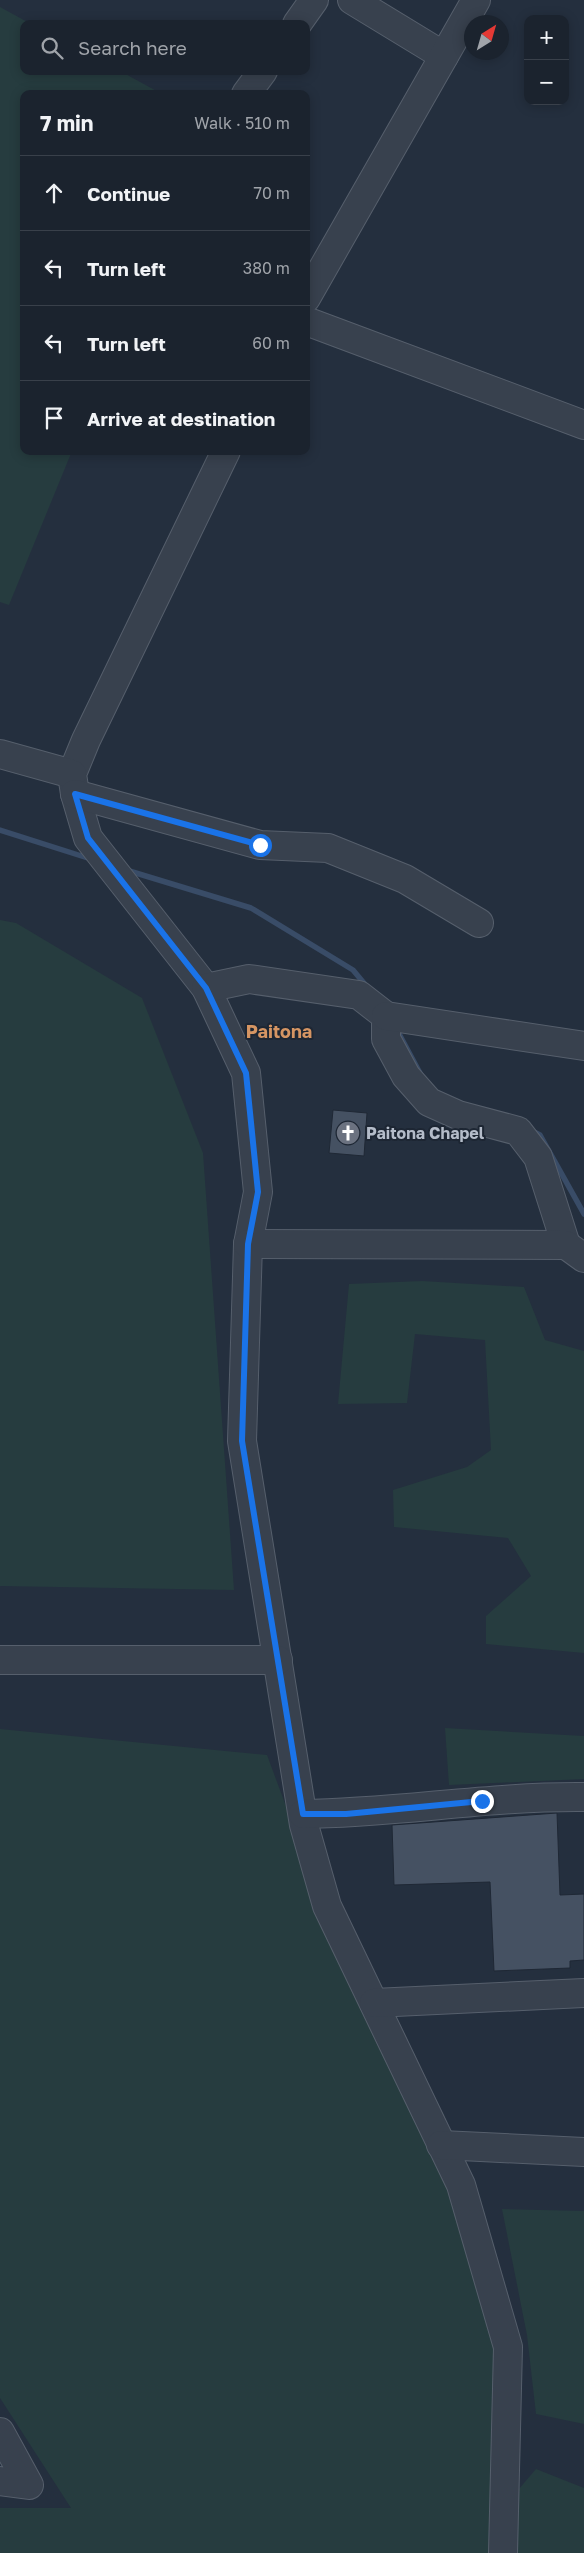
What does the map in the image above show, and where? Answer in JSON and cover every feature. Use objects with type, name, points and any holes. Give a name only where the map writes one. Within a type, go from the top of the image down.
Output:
[{"type":"street","points":[[300,20],[314,0]]},
{"type":"street","points":[[352,0],[444,56]]},
{"type":"street","points":[[310,291],[476,0]]},
{"type":"street","points":[[249,90],[259,75]]},
{"type":"street","points":[[310,322],[584,425]]},
{"type":"street","points":[[224,455],[73,784],[88,838],[206,988],[246,1073],[258,1192],[248,1244],[242,1441],[303,1814],[327,1906],[461,2185],[508,2347],[503,2553]]},
{"type":"street","points":[[0,754],[73,784],[260,845],[328,848],[405,879],[479,923]]},
{"type":"street","points":[[206,988],[249,979],[359,994],[386,1016],[584,1046]]},
{"type":"street","points":[[248,1244],[575,1251],[538,1157],[518,1131],[458,1115],[429,1102],[406,1076],[386,1039],[386,1016]]},
{"type":"street","points":[[0,1660],[278,1660]]},
{"type":"street","points":[[303,1814],[346,1814],[482,1801],[584,1797]]},
{"type":"street","points":[[374,2003],[584,1993]]},
{"type":"street","points":[[441,2145],[584,2152]]},
{"type":"street","points":[[0,2432],[29,2485],[0,2481]]},
{"type":"green space","points":[[0,7],[24,20],[20,20],[20,75],[127,75],[155,90],[20,90],[20,455],[70,455],[9,605],[0,602]]},
{"type":"green space","points":[[0,920],[16,923],[142,998],[203,1153],[234,1590],[0,1586]]},
{"type":"green space","points":[[422,1281],[524,1287],[545,1340],[584,1351],[584,1653],[486,1644],[486,1616],[531,1576],[508,1538],[394,1527],[393,1490],[467,1467],[491,1450],[485,1340],[415,1334],[407,1403],[338,1404],[349,1284]]},
{"type":"green space","points":[[445,1728],[584,1736],[584,1779],[449,1785]]},
{"type":"green space","points":[[0,1729],[267,1755],[363,2014],[446,2186],[501,2341],[489,2553],[0,2553],[0,2508],[71,2508],[0,2398]]},
{"type":"green space","points":[[502,2209],[584,2211],[584,2424],[536,2414],[527,2335]]},
{"type":"green space","points":[[536,2469],[584,2488],[584,2553],[517,2553],[513,2496]]},
{"type":"building","name":"Paitona Chapel","points":[[333,1110],[367,1113],[364,1156],[329,1153]]},
{"type":"building","points":[[557,1813],[560,1895],[584,1894],[584,1960],[570,1961],[570,1968],[494,1971],[490,1882],[394,1885],[392,1825]]},
{"type":"waterway","points":[[0,830],[91,859]]},
{"type":"waterway","points":[[126,870],[251,908],[353,970],[368,988]]},
{"type":"waterway","points":[[397,1030],[421,1075]]},
{"type":"waterway","points":[[532,1131],[540,1135],[584,1214]]},
{"type":"place","name":"Paitona Chapel","points":[[348,1133]]},
{"type":"district","name":"Paitona","points":[[279,1031]]},
{"type":"route","points":[[260,845],[75,794],[88,838],[206,988],[246,1073],[258,1192],[248,1244],[242,1441],[303,1814],[346,1814],[482,1801]]}]
